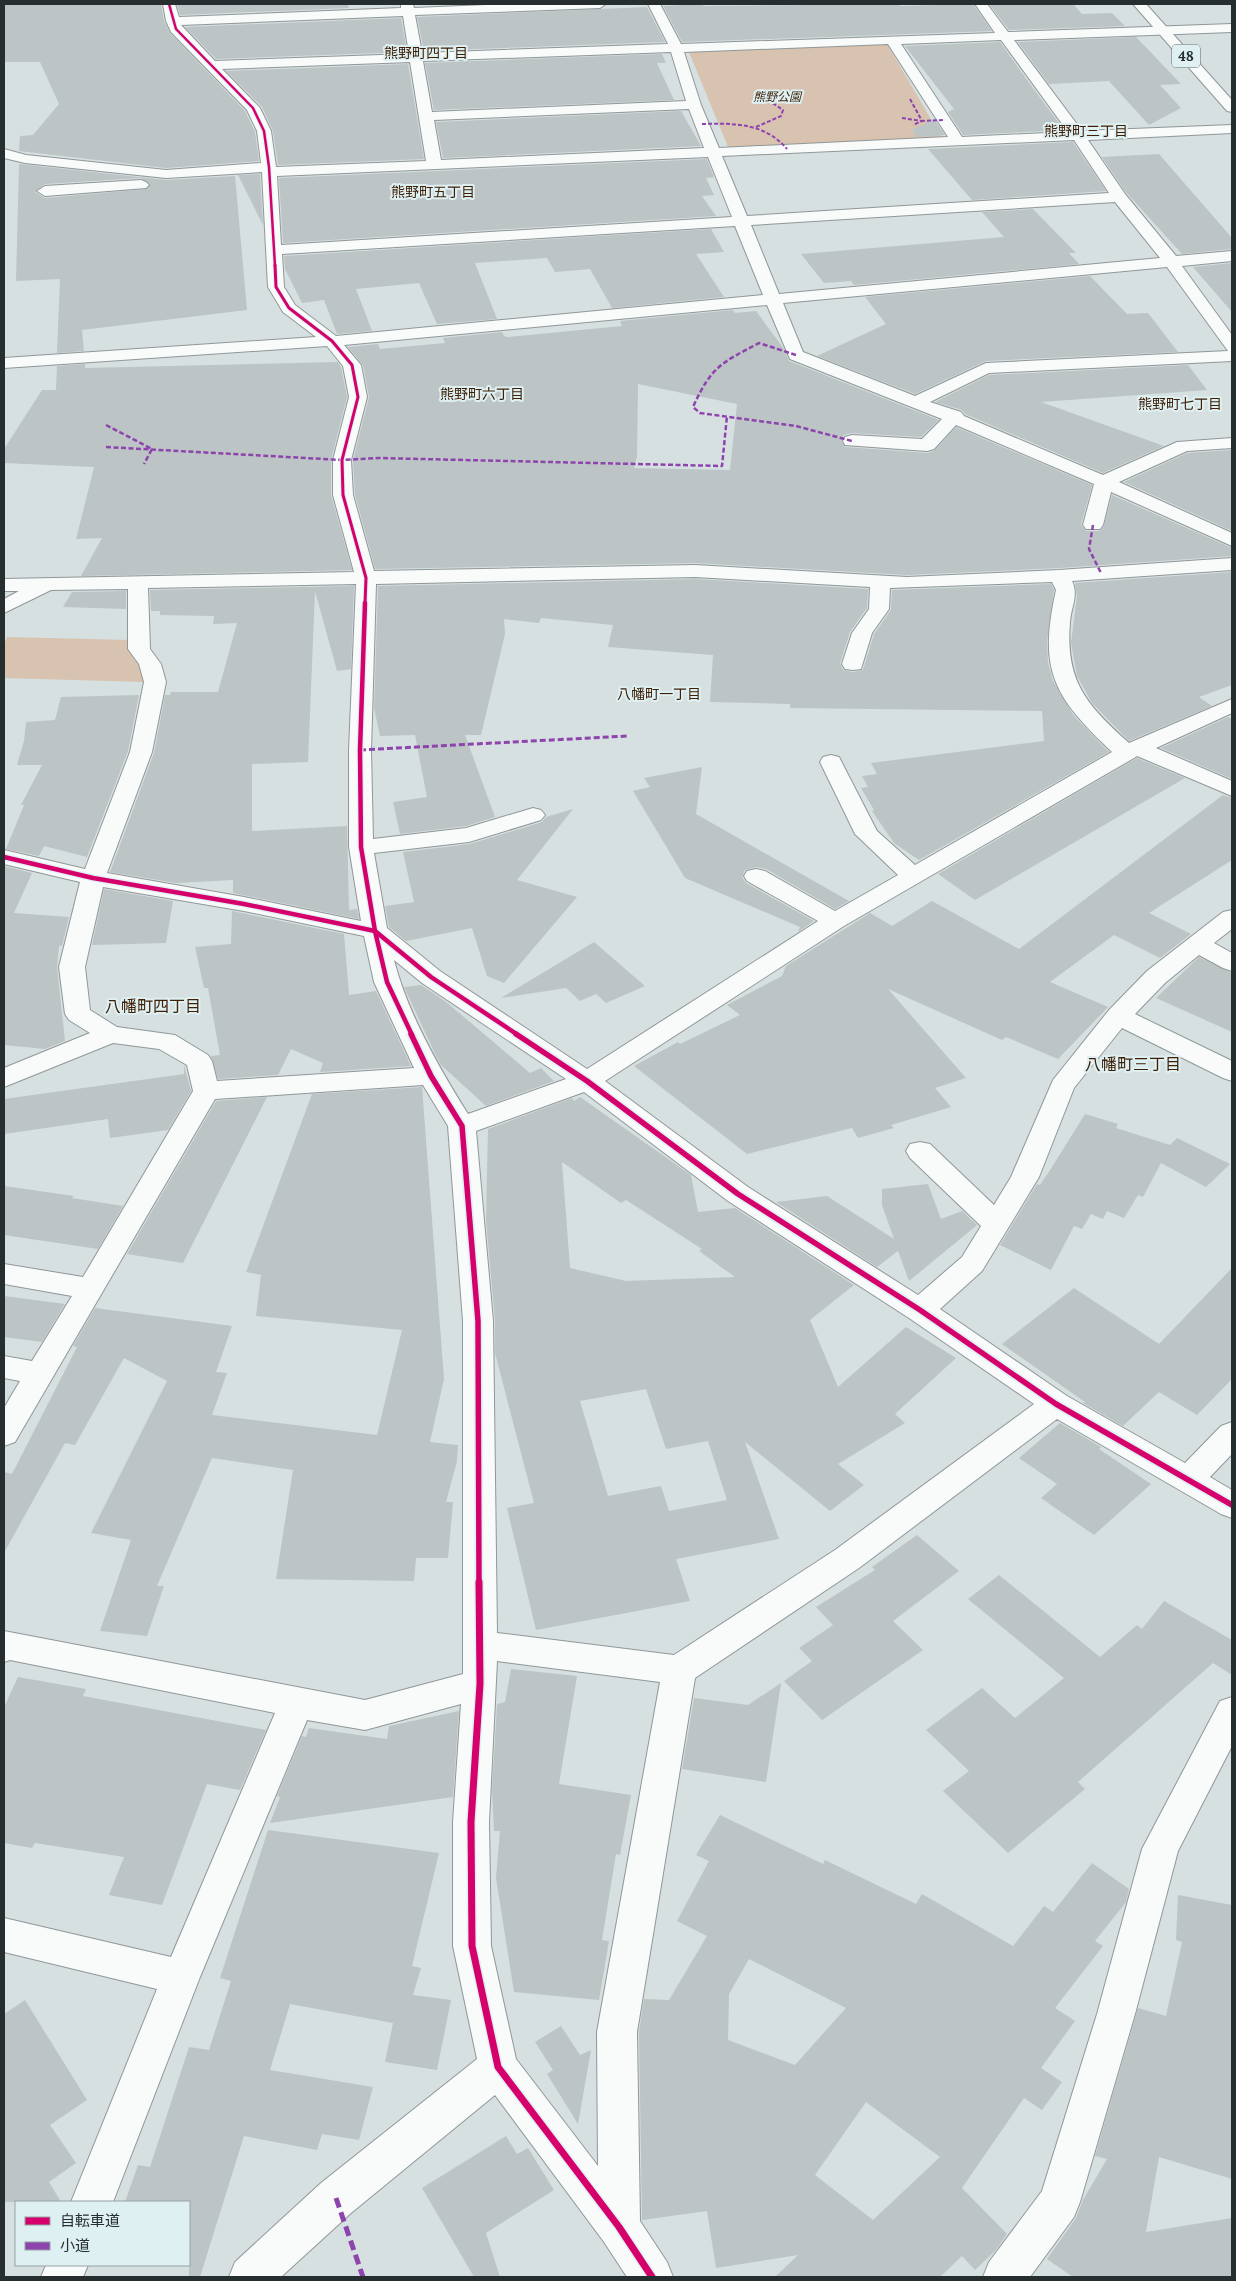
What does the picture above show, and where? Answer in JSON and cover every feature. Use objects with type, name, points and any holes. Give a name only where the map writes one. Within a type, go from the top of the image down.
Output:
[{"type":"street","points":[[600,4],[170,12],[176,29],[253,108],[264,131],[269,172],[276,287],[289,308],[332,342],[352,365],[358,397],[342,460],[343,495],[366,578],[360,750],[361,847],[375,931],[387,982],[431,1076],[462,1126],[478,1321],[480,1684],[471,1822],[472,1946],[498,2067],[620,2227],[652,2277]]},
{"type":"street","points":[[654,4],[676,48],[694,104],[796,355],[955,416],[1104,481],[1232,540]]},
{"type":"street","points":[[981,4],[1078,136],[1119,197],[1170,261],[1232,347]]},
{"type":"street","name":"48","points":[[1139,4],[1232,108]]},
{"type":"street","points":[[407,7],[434,164]]},
{"type":"street","points":[[209,65],[1232,28]]},
{"type":"street","points":[[892,40],[958,141]]},
{"type":"street","points":[[427,116],[694,104]]},
{"type":"street","points":[[4,153],[25,159],[166,174],[269,172],[1232,129]]},
{"type":"street","points":[[45,191],[269,172]]},
{"type":"street","points":[[274,250],[1119,197]]},
{"type":"street","points":[[4,363],[332,342],[1232,256]]},
{"type":"street","points":[[918,401],[986,368],[1232,356]]},
{"type":"street","points":[[852,441],[927,445],[955,416]]},
{"type":"street","points":[[1104,481],[1184,446],[1232,443]]},
{"type":"street","points":[[1093,525],[1104,481]]},
{"type":"street","points":[[4,585],[695,571],[908,583],[1058,576],[1232,564]]},
{"type":"street","points":[[1058,576],[1066,590],[1058,620],[1056,653],[1068,689],[1092,722],[1132,751],[1232,789]]},
{"type":"street","points":[[4,1434],[92,1289],[206,1091],[199,1062],[166,1041],[110,1034],[78,1014],[72,968],[93,878],[141,752],[155,682],[150,664],[139,649],[138,582]]},
{"type":"street","points":[[853,664],[862,632],[879,609],[880,582]]},
{"type":"street","points":[[4,607],[47,584]]},
{"type":"street","points":[[462,1126],[587,1081],[835,921],[1132,751],[1232,705]]},
{"type":"street","points":[[831,762],[867,834],[914,877]]},
{"type":"street","points":[[361,847],[470,835],[533,815]]},
{"type":"street","points":[[4,856],[93,878],[244,904],[375,931],[431,977],[587,1081],[738,1194],[920,1310],[1056,1404],[1232,1505]]},
{"type":"street","points":[[756,876],[835,921]]},
{"type":"street","points":[[920,1310],[972,1264],[1025,1178],[1062,1086],[1118,1016],[1156,977],[1199,945],[1232,917]]},
{"type":"street","points":[[1199,945],[1232,963]]},
{"type":"street","points":[[1118,1016],[1232,1072]]},
{"type":"street","points":[[4,1078],[110,1034]]},
{"type":"street","points":[[206,1091],[431,1076]]},
{"type":"street","points":[[920,1151],[996,1224]]},
{"type":"street","points":[[4,1274],[92,1289]]},
{"type":"street","points":[[4,1367],[39,1374]]},
{"type":"street","points":[[480,1645],[679,1670],[847,1559],[1056,1404]]},
{"type":"street","points":[[1188,1480],[1232,1434]]},
{"type":"street","points":[[4,1646],[365,1716],[480,1684]]},
{"type":"street","points":[[620,2227],[617,2032],[679,1670]]},
{"type":"street","points":[[92,2201],[180,1977],[297,1703]]},
{"type":"street","points":[[1004,2277],[1059,2202],[1116,2014],[1160,1849],[1232,1712]]},
{"type":"street","points":[[4,1935],[180,1977]]},
{"type":"street","points":[[250,2277],[336,2198],[498,2067]]},
{"type":"green space","name":"熊野公園","points":[[887,44],[942,138],[728,147],[689,52]]},
{"type":"green space","points":[[7,637],[130,640],[134,660],[147,669],[144,682],[4,678],[4,645]]},
{"type":"building","points":[[4,4],[161,4],[164,21],[170,33],[245,111],[255,132],[259,161],[166,168],[19,151],[20,136],[33,135],[59,104],[40,62],[4,62]]},
{"type":"building","points":[[177,4],[333,4],[348,5],[349,8],[180,15]]},
{"type":"building","points":[[701,4],[704,6],[898,4],[900,6],[973,4],[992,31],[682,42],[663,6]]},
{"type":"building","points":[[989,4],[1073,4],[1082,14],[1112,13],[1125,26],[1009,30]]},
{"type":"building","points":[[647,7],[665,42],[424,51],[417,17]]},
{"type":"building","points":[[401,18],[407,52],[216,59],[185,27]]},
{"type":"building","points":[[1136,37],[1181,84],[1160,85],[1181,108],[1149,125],[1109,81],[1049,84],[1018,42]]},
{"type":"building","points":[[1000,42],[1064,130],[963,135],[948,112],[954,109],[905,46]]},
{"type":"building","points":[[662,54],[666,63],[657,63],[674,100],[434,110],[425,63]]},
{"type":"building","points":[[408,64],[424,159],[278,165],[273,131],[262,107],[226,71]]},
{"type":"building","points":[[681,111],[701,146],[443,158],[436,122]]},
{"type":"building","points":[[934,119],[945,135],[917,137],[912,130]]},
{"type":"building","points":[[1073,142],[1106,191],[972,200],[928,149]]},
{"type":"building","points":[[1159,154],[1232,238],[1232,249],[1182,254],[1124,190],[1102,157]]},
{"type":"building","points":[[707,159],[714,177],[706,178],[714,195],[702,196],[716,216],[283,243],[279,178]]},
{"type":"building","points":[[19,164],[166,180],[235,176],[247,310],[82,330],[84,351],[57,353],[60,279],[16,281]],"holes":[[[141,178],[150,184],[147,189],[45,198],[35,192],[45,184]]]},
{"type":"building","points":[[260,174],[263,225],[238,175]]},
{"type":"building","points":[[1033,209],[1076,253],[1069,253],[1079,264],[854,285],[851,281],[824,283],[801,254],[1004,237],[982,212]]},
{"type":"building","points":[[711,229],[724,252],[696,254],[724,297],[612,308],[590,269],[555,272],[547,258],[475,263],[497,319],[437,324],[419,283],[356,289],[372,331],[337,334],[324,300],[302,303],[285,269],[284,256]]},
{"type":"building","points":[[1232,263],[1232,312],[1193,267]]},
{"type":"building","points":[[1090,276],[1127,314],[1148,313],[1178,352],[986,361],[915,394],[817,356],[886,324],[865,297]]},
{"type":"building","points":[[733,310],[735,313],[756,311],[784,349],[789,361],[939,420],[921,437],[851,433],[844,435],[841,440],[845,447],[928,453],[935,450],[956,427],[1092,485],[1081,525],[1086,531],[1100,531],[1104,526],[1112,495],[1232,548],[1232,556],[1059,568],[907,575],[695,563],[375,569],[355,495],[353,460],[369,397],[363,365],[348,347],[378,344],[380,349],[445,343],[443,338],[502,332],[507,337],[622,326],[620,321]],"holes":[[[638,384],[737,404],[730,470],[634,468],[637,456]]]},
{"type":"building","points":[[338,362],[341,367],[347,397],[331,460],[331,495],[352,570],[81,576],[102,538],[76,539],[94,467],[4,463],[4,449],[42,390],[56,390],[57,366],[85,364],[85,368]]},
{"type":"building","points":[[1188,365],[1207,390],[1041,402],[1164,446],[1103,473],[965,414],[962,410],[935,402],[989,375]]},
{"type":"building","points":[[1232,450],[1232,531],[1124,482],[1187,453]]},
{"type":"building","points":[[1232,572],[1232,685],[1199,697],[1212,706],[1129,741],[1092,703],[1077,676],[1071,643],[1077,596],[1075,583]]},
{"type":"building","points":[[695,579],[868,589],[867,608],[850,632],[840,663],[843,670],[853,672],[863,670],[874,634],[891,610],[892,590],[1051,584],[1054,590],[1047,642],[1048,663],[1053,681],[1074,716],[1109,752],[919,860],[894,843],[872,811],[874,810],[861,788],[868,787],[862,776],[877,774],[871,763],[1044,741],[1042,711],[790,708],[790,704],[710,702],[713,655],[608,647],[613,625],[541,618],[539,623],[504,619],[505,634],[481,735],[465,735],[495,817],[466,826],[400,834],[393,802],[427,797],[415,735],[380,736],[374,708],[378,586]]},
{"type":"building","points":[[354,586],[351,669],[337,671],[315,591],[308,762],[252,764],[252,831],[347,826],[349,910],[357,909],[359,919],[233,893],[233,880],[176,883],[110,872],[154,753],[165,695],[170,695],[171,692],[218,692],[237,623],[213,624],[214,616],[160,615],[160,611],[151,611],[150,590]]},
{"type":"building","points":[[126,591],[126,609],[63,607],[72,592]]},
{"type":"building","points":[[139,695],[128,751],[87,857],[44,846],[39,856],[6,849],[24,805],[21,805],[42,765],[17,765],[24,741],[26,722],[55,720],[61,697]]},
{"type":"building","points":[[1228,717],[1232,719],[1232,779],[1161,748]]},
{"type":"building","points":[[1137,758],[1185,778],[975,900],[938,874]]},
{"type":"building","points":[[702,767],[696,814],[849,901],[835,909],[766,869],[756,867],[745,870],[742,877],[746,883],[814,921],[798,932],[800,927],[685,878],[633,791],[650,787],[644,778]]},
{"type":"building","points":[[1223,795],[1232,798],[1232,860],[1149,913],[1191,934],[1160,958],[1114,935],[1050,982],[1108,1007],[1058,1059],[1006,1037],[1002,1040],[888,989],[966,1078],[935,1088],[951,1107],[891,1125],[894,1128],[858,1138],[852,1128],[747,1154],[634,1066],[678,1042],[680,1044],[740,1015],[727,1005],[782,976],[786,966],[870,913],[892,926],[932,901],[1019,949]]},
{"type":"building","points":[[573,809],[517,880],[577,897],[504,983],[487,976],[472,928],[406,941],[389,927],[385,906],[414,902],[403,852],[470,844],[542,822],[546,817]]},
{"type":"building","points":[[4,866],[32,873],[14,913],[69,917],[62,946],[59,946],[57,967],[65,1041],[45,1049],[4,1045]]},
{"type":"building","points":[[104,889],[173,901],[166,943],[92,945]]},
{"type":"building","points":[[232,911],[344,934],[349,995],[376,991],[411,1066],[320,1072],[323,1063],[291,1049],[278,1075],[218,1079],[211,1056],[220,1055],[208,988],[204,988],[195,947],[231,944]]},
{"type":"building","points":[[594,942],[645,986],[606,1003],[596,994],[580,1001],[566,988],[501,998]]},
{"type":"building","points":[[1199,957],[1232,973],[1232,1032],[1156,998]]},
{"type":"building","points":[[421,985],[445,1001],[530,1073],[541,1068],[554,1081],[486,1106],[441,1065],[437,1058],[404,987]]},
{"type":"building","points":[[184,1065],[191,1091],[168,1130],[110,1138],[108,1119],[4,1134],[4,1099],[184,1074]]},
{"type":"building","points":[[422,1087],[444,1379],[430,1442],[458,1445],[457,1461],[446,1502],[453,1502],[448,1558],[416,1558],[414,1581],[276,1579],[293,1470],[212,1458],[157,1586],[164,1586],[147,1636],[100,1631],[131,1540],[91,1533],[167,1381],[124,1358],[75,1445],[65,1443],[4,1553],[4,1472],[12,1474],[77,1347],[73,1346],[95,1308],[232,1326],[216,1372],[227,1373],[212,1415],[377,1435],[402,1330],[256,1316],[261,1275],[246,1272],[312,1094]]},
{"type":"building","points":[[267,1097],[183,1263],[127,1254],[216,1101]]},
{"type":"building","points":[[580,1097],[691,1175],[698,1212],[735,1208],[854,1285],[810,1320],[838,1387],[906,1327],[956,1358],[895,1414],[905,1423],[838,1464],[864,1485],[830,1511],[745,1442],[779,1539],[676,1559],[690,1601],[536,1630],[507,1508],[534,1503],[495,1353],[495,1321],[486,1220],[488,1129],[572,1098],[574,1101]],"holes":[[[562,1162],[621,1203],[626,1200],[702,1249],[699,1251],[735,1277],[626,1281],[570,1268]],[[646,1389],[666,1449],[708,1441],[727,1500],[669,1511],[661,1486],[608,1496],[580,1401]]]},
{"type":"building","points":[[1085,1114],[1118,1124],[1116,1128],[1170,1145],[1177,1138],[1230,1164],[1206,1187],[1161,1163],[1143,1197],[1138,1195],[1124,1218],[1107,1211],[1103,1219],[1091,1214],[1082,1229],[1074,1226],[1051,1270],[1000,1245],[1037,1184],[1040,1185]]},
{"type":"building","points":[[928,1184],[941,1219],[962,1211],[977,1225],[909,1281],[898,1251],[877,1267],[776,1202],[827,1196],[894,1239],[882,1205],[882,1189]]},
{"type":"building","points":[[4,1186],[74,1196],[72,1198],[123,1206],[98,1249],[4,1235]]},
{"type":"building","points":[[1232,1268],[1232,1379],[1197,1415],[1159,1392],[1123,1426],[1083,1403],[1085,1402],[1002,1344],[1074,1288],[1159,1344]]},
{"type":"building","points":[[4,1296],[65,1304],[42,1342],[4,1337]]},
{"type":"building","points":[[1060,1423],[1101,1447],[1099,1449],[1151,1484],[1094,1535],[1041,1498],[1057,1484],[1019,1458]]},
{"type":"building","points":[[917,1535],[959,1571],[893,1621],[923,1650],[822,1720],[784,1681],[812,1661],[799,1648],[833,1625],[816,1607],[875,1570],[872,1567]]},
{"type":"building","points":[[999,1575],[1100,1657],[1137,1625],[1142,1629],[1164,1601],[1232,1640],[1232,1675],[1213,1663],[1078,1782],[1085,1789],[1008,1853],[943,1791],[969,1771],[926,1730],[982,1688],[1015,1718],[1064,1678],[968,1599]]},
{"type":"building","points":[[511,1669],[577,1676],[559,1784],[631,1795],[620,1855],[616,1854],[602,1940],[609,1941],[599,2000],[514,1992],[496,1878],[500,1831],[494,1831],[492,1791],[497,1704],[505,1702]]},
{"type":"building","points":[[18,1677],[86,1689],[83,1696],[266,1730],[240,1790],[207,1784],[162,1905],[109,1895],[124,1857],[35,1843],[32,1848],[4,1843],[4,1707]]},
{"type":"building","points":[[781,1683],[766,1782],[682,1769],[694,1698],[748,1705]]},
{"type":"building","points":[[459,1711],[453,1797],[270,1823],[280,1797],[277,1796],[302,1736],[306,1737],[309,1728],[387,1739],[389,1726]]},
{"type":"building","points":[[720,1815],[823,1864],[825,1860],[916,1904],[922,1894],[1013,1946],[1044,1906],[1053,1912],[1092,1863],[1129,1889],[1126,1902],[1095,1941],[1103,1946],[1055,2008],[1075,2021],[1041,2068],[1062,2082],[1042,2110],[1024,2098],[962,2188],[1007,2234],[996,2250],[975,2270],[962,2256],[940,2277],[775,2277],[798,2255],[716,2268],[707,2211],[642,2220],[639,2032],[644,1999],[669,2000],[707,1936],[677,1921],[709,1861],[696,1855]],"holes":[[[749,1959],[846,2008],[795,2065],[728,2040],[729,1994]],[[866,2102],[940,2157],[873,2220],[815,2175]]]},
{"type":"building","points":[[268,1830],[439,1853],[412,1966],[421,1968],[413,1995],[451,2000],[437,2070],[385,2062],[393,2023],[290,2004],[270,2070],[373,2087],[359,2140],[322,2134],[317,2150],[244,2136],[200,2277],[189,2277],[190,2201],[125,2201],[138,2165],[150,2167],[189,2047],[209,2050],[231,1981],[220,1978]]},
{"type":"building","points":[[1178,1895],[1232,1905],[1232,2179],[1159,2157],[1146,2232],[1232,2218],[1232,2277],[1073,2277],[1047,2259],[1076,2218],[1083,2200],[1107,2159],[1095,2156],[1138,2008],[1166,2016],[1182,1942],[1176,1940]]},
{"type":"building","points":[[25,2000],[87,2100],[50,2125],[76,2163],[49,2182],[60,2201],[4,2202],[4,2014]]},
{"type":"building","points":[[561,2026],[580,2055],[591,2050],[578,2124],[547,2074],[553,2070],[535,2042]]},
{"type":"building","points":[[506,2136],[517,2154],[528,2148],[554,2190],[486,2233],[500,2277],[474,2277],[422,2188]]},
{"type":"marked path","points":[[910,99],[922,121],[945,120]]},
{"type":"marked path","points":[[756,127],[781,116],[783,110],[771,102]]},
{"type":"marked path","points":[[902,118],[922,121],[913,125]]},
{"type":"marked path","points":[[702,124],[737,124],[760,129],[770,133],[787,149]]},
{"type":"marked path","points":[[796,355],[759,343],[726,360],[705,380],[693,407],[700,413],[796,426],[852,441]]},
{"type":"marked path","points":[[106,447],[342,460],[378,458],[722,466],[727,416]]},
{"type":"marked path","points":[[106,425],[152,449],[144,464]]},
{"type":"marked path","points":[[1093,525],[1089,549],[1101,573]]},
{"type":"marked path","points":[[360,750],[628,736]]},
{"type":"marked path","points":[[336,2198],[363,2277]]},
{"type":"cycle path","points":[[169,4],[176,29],[253,108],[264,131],[269,167],[276,287],[289,308],[332,341],[352,365],[358,397],[342,460],[343,495],[366,578],[360,750],[361,847],[375,931],[387,982],[431,1076],[462,1126],[478,1321],[480,1684],[471,1822],[472,1946],[498,2067],[619,2227],[652,2277]]},
{"type":"cycle path","points":[[4,857],[93,878],[244,904],[375,931],[431,977],[587,1081],[738,1194],[920,1310],[1056,1404],[1232,1505]]},
{"type":"district","name":"熊野町四丁目","points":[[426,53]]},
{"type":"district","name":"熊野町三丁目","points":[[1086,131]]},
{"type":"district","name":"熊野町五丁目","points":[[433,192]]},
{"type":"district","name":"熊野町六丁目","points":[[482,394]]},
{"type":"district","name":"熊野町七丁目","points":[[1180,404]]},
{"type":"district","name":"八幡町一丁目","points":[[659,694]]},
{"type":"district","name":"八幡町四丁目","points":[[153,1006]]},
{"type":"district","name":"八幡町三丁目","points":[[1133,1064]]}]
